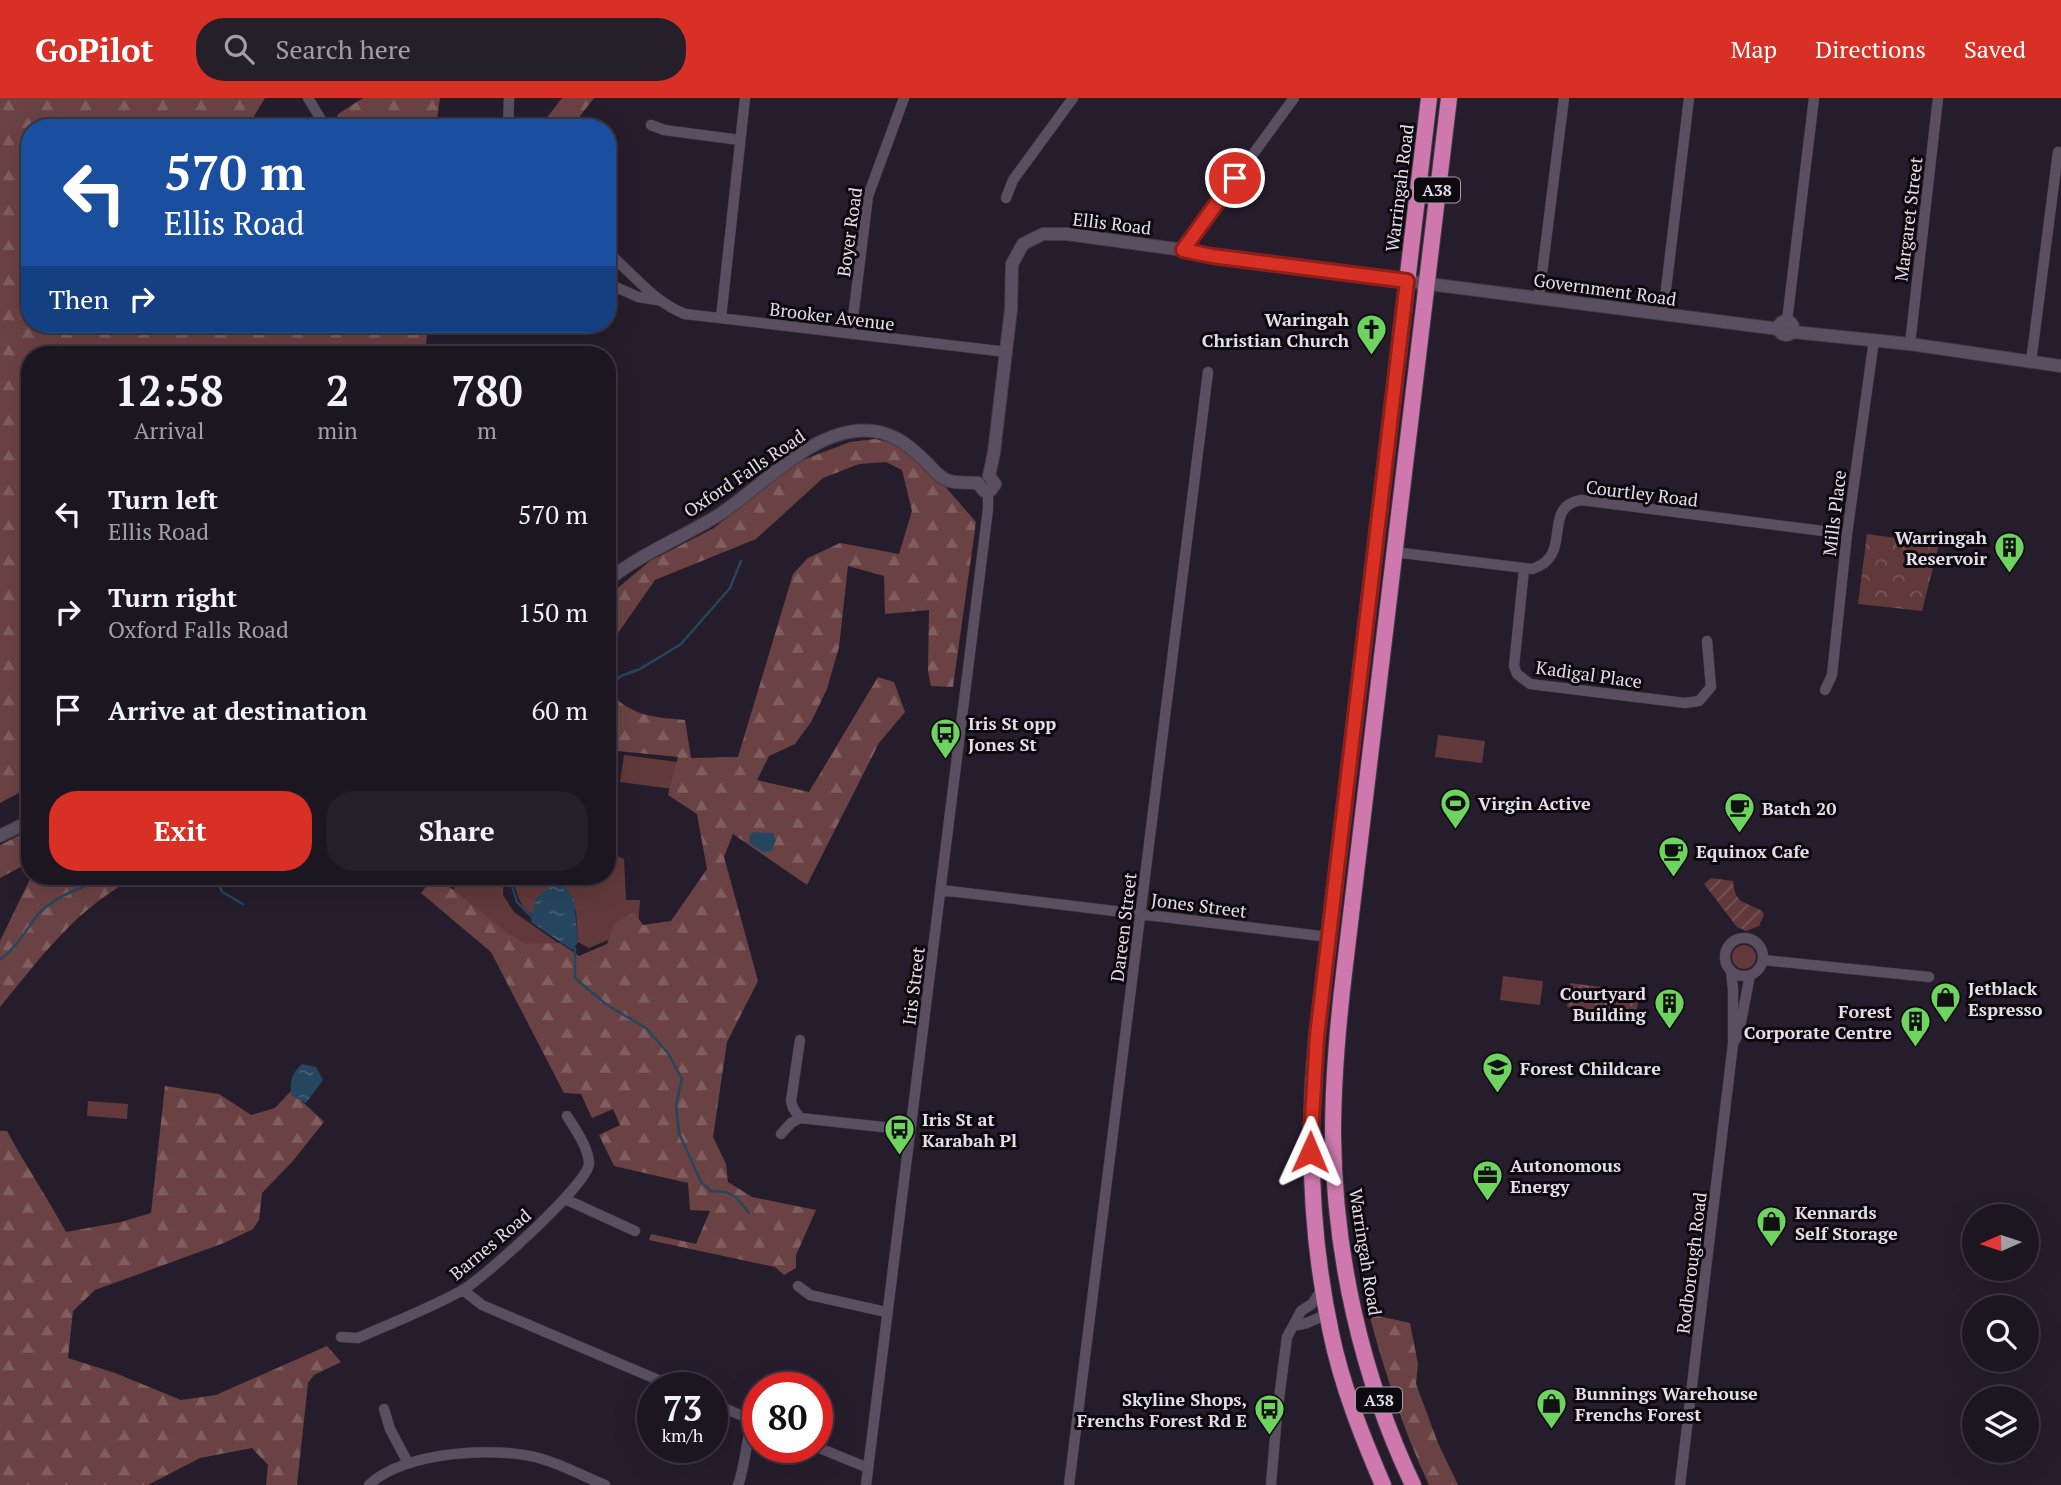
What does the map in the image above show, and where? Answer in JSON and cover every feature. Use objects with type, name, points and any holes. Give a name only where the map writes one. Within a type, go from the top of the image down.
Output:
[{"type":"highway","name":"Warringah Road","points":[[1382,1485],[1349,1397],[1327,1314],[1315,1230],[1310,1136],[1314,1072],[1329,937],[1429,98]]},
{"type":"highway","name":"Warringah Road","points":[[1413,1485],[1384,1416],[1355,1311],[1341,1235],[1333,1137],[1340,1009],[1449,98]]},
{"type":"street","points":[[308,98],[321,119]]},
{"type":"street","points":[[508,119],[509,98]]},
{"type":"street","points":[[720,318],[745,98]]},
{"type":"street","name":"Boyer Road","points":[[851,334],[868,196],[904,98]]},
{"type":"street","points":[[1006,198],[1013,180],[1073,98]]},
{"type":"street","points":[[1183,250],[1294,98]]},
{"type":"street","points":[[1539,297],[1564,98]]},
{"type":"street","points":[[1662,314],[1689,98]]},
{"type":"street","points":[[1786,327],[1814,98]]},
{"type":"street","name":"Margaret Street","points":[[1909,344],[1938,98]]},
{"type":"street","points":[[651,125],[664,130],[740,140]]},
{"type":"street","points":[[2031,362],[2058,152]]},
{"type":"street","name":"Ellis Road","points":[[1007,352],[1012,264],[1023,244],[1043,234],[1067,234],[1407,281]]},
{"type":"street","name":"Brooker Avenue","points":[[616,261],[657,300],[685,314],[1007,352]]},
{"type":"street","name":"Government Road","points":[[1407,281],[1786,327],[2061,366]]},
{"type":"street","name":"Brooker Avenue","points":[[616,287],[638,297],[657,300]]},
{"type":"street","name":"Mills Place","points":[[1825,690],[1832,675],[1847,534],[1874,340]]},
{"type":"street","points":[[985,483],[994,452],[1007,352]]},
{"type":"street","name":"Dareen Street","points":[[1069,1485],[1208,372]]},
{"type":"street","name":"Oxford Falls Road","points":[[616,575],[719,514],[820,443],[850,432],[889,434],[917,453],[946,480],[985,483]]},
{"type":"street","name":"Iris Street","points":[[866,1485],[988,509],[985,483]]},
{"type":"street","name":"Courtley Road","points":[[1524,569],[1532,569],[1548,562],[1554,554],[1561,515],[1571,503],[1581,500],[1847,534]]},
{"type":"street","points":[[1394,552],[1524,569]]},
{"type":"street","name":"Kadigal Place","points":[[1524,569],[1514,666],[1517,674],[1530,684],[1685,703],[1699,701],[1711,687],[1707,641]]},
{"type":"street","points":[[0,836],[21,826]]},
{"type":"street","name":"Jones Street","points":[[941,890],[1329,937]]},
{"type":"street","points":[[1742,937],[1755,941],[1763,960],[1758,969],[1750,975],[1731,971],[1725,952],[1735,940],[1742,937]]},
{"type":"street","points":[[1763,960],[1929,977]]},
{"type":"street","name":"Rodborough Road","points":[[1681,1485],[1733,1045],[1731,971]]},
{"type":"street","name":"Rodborough Road","points":[[1733,1045],[1739,1032],[1750,975]]},
{"type":"street","points":[[800,1040],[792,1101],[800,1118]]},
{"type":"street","name":"Barnes Road","points":[[341,1337],[358,1338],[463,1290],[481,1277],[565,1199],[589,1168],[588,1156],[568,1115]]},
{"type":"street","points":[[781,1134],[800,1118],[910,1130]]},
{"type":"street","points":[[565,1199],[635,1231]]},
{"type":"street","points":[[798,1286],[810,1296],[886,1312]]},
{"type":"street","points":[[1271,1485],[1283,1354],[1287,1337],[1301,1311],[1312,1304],[1322,1289]]},
{"type":"street","points":[[463,1290],[482,1305],[639,1372]]},
{"type":"street","points":[[1293,1326],[1327,1314]]},
{"type":"street","points":[[384,1409],[390,1429],[408,1462]]},
{"type":"street","points":[[369,1485],[408,1462],[505,1452],[544,1460],[605,1485]]},
{"type":"street","points":[[833,1454],[868,1468]]},
{"type":"street","points":[[738,1485],[744,1463]]},
{"type":"green space","points":[[0,98],[265,98],[252,119],[21,119],[21,333],[427,333],[426,346],[21,346],[21,792],[0,803]]},
{"type":"green space","points":[[363,98],[440,98],[437,119],[337,119],[338,114]]},
{"type":"green space","points":[[562,98],[594,98],[578,119],[546,119]]},
{"type":"green space","points":[[875,439],[898,444],[942,483],[976,522],[953,687],[931,686],[928,671],[929,610],[885,614],[884,576],[848,566],[839,647],[827,689],[811,722],[795,744],[769,756],[757,780],[809,792],[878,677],[894,682],[905,712],[879,743],[807,885],[733,834],[724,857],[758,981],[727,1042],[713,1137],[726,1164],[728,1182],[752,1197],[816,1210],[796,1255],[796,1268],[784,1275],[775,1267],[649,1240],[651,1234],[696,1244],[710,1211],[690,1210],[688,1183],[614,1166],[599,1135],[620,1125],[613,1109],[592,1118],[581,1094],[564,1093],[491,952],[421,893],[428,885],[447,885],[507,933],[526,944],[560,943],[579,956],[607,944],[615,923],[634,912],[643,925],[671,921],[707,869],[697,814],[668,795],[678,757],[618,751],[616,762],[616,698],[645,715],[685,720],[691,758],[738,757],[793,574],[808,558],[840,543],[899,554],[912,511],[902,470],[886,462],[859,464],[823,478],[756,539],[655,580],[616,634],[616,589],[650,561],[714,528],[795,463],[850,442]]},
{"type":"green space","points":[[1867,534],[1939,544],[1922,611],[1858,604]]},
{"type":"green space","points":[[1438,735],[1485,741],[1482,763],[1435,757]]},
{"type":"green space","points":[[624,755],[677,762],[673,789],[620,782]]},
{"type":"green space","points":[[21,834],[21,867],[0,878],[0,845]]},
{"type":"green space","points":[[616,856],[624,859],[626,900],[640,900],[638,927],[589,948],[578,942],[576,911],[536,898],[534,915],[525,908],[515,885],[616,885]]},
{"type":"green space","points":[[1711,878],[1733,881],[1739,898],[1762,911],[1764,915],[1759,926],[1746,931],[1737,927],[1704,884]]},
{"type":"green space","points":[[27,885],[123,885],[78,918],[46,951],[0,1007],[0,941]]},
{"type":"green space","points":[[455,885],[504,885],[503,895],[514,912],[571,952],[532,952],[451,897]]},
{"type":"green space","points":[[1744,945],[1752,949],[1756,957],[1752,965],[1744,969],[1736,965],[1732,957],[1736,949]]},
{"type":"green space","points":[[1503,976],[1543,981],[1540,1005],[1500,1000]]},
{"type":"green space","points":[[1570,983],[1635,991],[1640,987],[1637,1009],[1633,1010],[1633,1016],[1567,1007]]},
{"type":"green space","points":[[165,1086],[219,1094],[251,1115],[275,1108],[291,1091],[324,1122],[292,1162],[262,1193],[259,1220],[253,1229],[224,1243],[95,1290],[73,1311],[68,1358],[115,1373],[181,1400],[216,1395],[327,1346],[341,1362],[314,1375],[308,1383],[297,1485],[266,1485],[268,1465],[252,1448],[200,1458],[148,1485],[0,1485],[0,1131],[7,1131],[66,1232],[121,1222],[151,1213]]},
{"type":"green space","points":[[88,1101],[128,1104],[127,1119],[87,1116]]},
{"type":"green space","points":[[1369,1314],[1410,1323],[1418,1364],[1416,1384],[1438,1443],[1458,1485],[1429,1485],[1395,1401]]},
{"type":"water","points":[[773,833],[776,840],[772,850],[766,854],[749,843],[750,834]]},
{"type":"water","points":[[552,885],[564,885],[574,899],[578,942],[572,950],[531,922],[536,898]]},
{"type":"water","points":[[302,1064],[316,1067],[323,1080],[306,1103],[292,1096],[291,1091],[293,1075]]},
{"type":"waterway","points":[[616,681],[681,644],[730,588],[741,561]]},
{"type":"waterway","points":[[0,960],[51,903],[89,885]]},
{"type":"waterway","points":[[219,885],[222,892],[243,904]]},
{"type":"waterway","points":[[512,885],[517,902],[533,918]]},
{"type":"waterway","points":[[572,946],[575,948],[575,978],[607,1005],[646,1028],[668,1053],[682,1079],[676,1105],[679,1133],[701,1182],[711,1191],[726,1192],[736,1197],[749,1213]]},
{"type":"place","name":"Waringah Christian Church","points":[[1372,356]]},
{"type":"place","name":"Warringah Reservoir","points":[[2010,574]]},
{"type":"place","name":"Iris St opp Jones St","points":[[945,760]]},
{"type":"place","name":"Virgin Active","points":[[1455,830]]},
{"type":"place","name":"Batch 20","points":[[1739,835]]},
{"type":"place","name":"Equinox Cafe","points":[[1673,878]]},
{"type":"place","name":"Jetblack Espresso","points":[[1945,1025]]},
{"type":"place","name":"Courtyard Building","points":[[1669,1030]]},
{"type":"place","name":"Forest Corporate Centre","points":[[1915,1048]]},
{"type":"place","name":"Forest Childcare","points":[[1497,1095]]},
{"type":"place","name":"Iris St at Karabah Pl","points":[[899,1156]]},
{"type":"place","name":"Autonomous Energy","points":[[1487,1202]]},
{"type":"place","name":"Kennards Self Storage","points":[[1772,1249]]},
{"type":"place","name":"Bunnings Warehouse Frenchs Forest","points":[[1552,1430]]},
{"type":"place","name":"Skyline Shops, Frenchs Forest Rd E","points":[[1270,1436]]},
{"type":"route","points":[[1235,178],[1183,250],[1407,281],[1317,1036],[1310,1152]]}]
